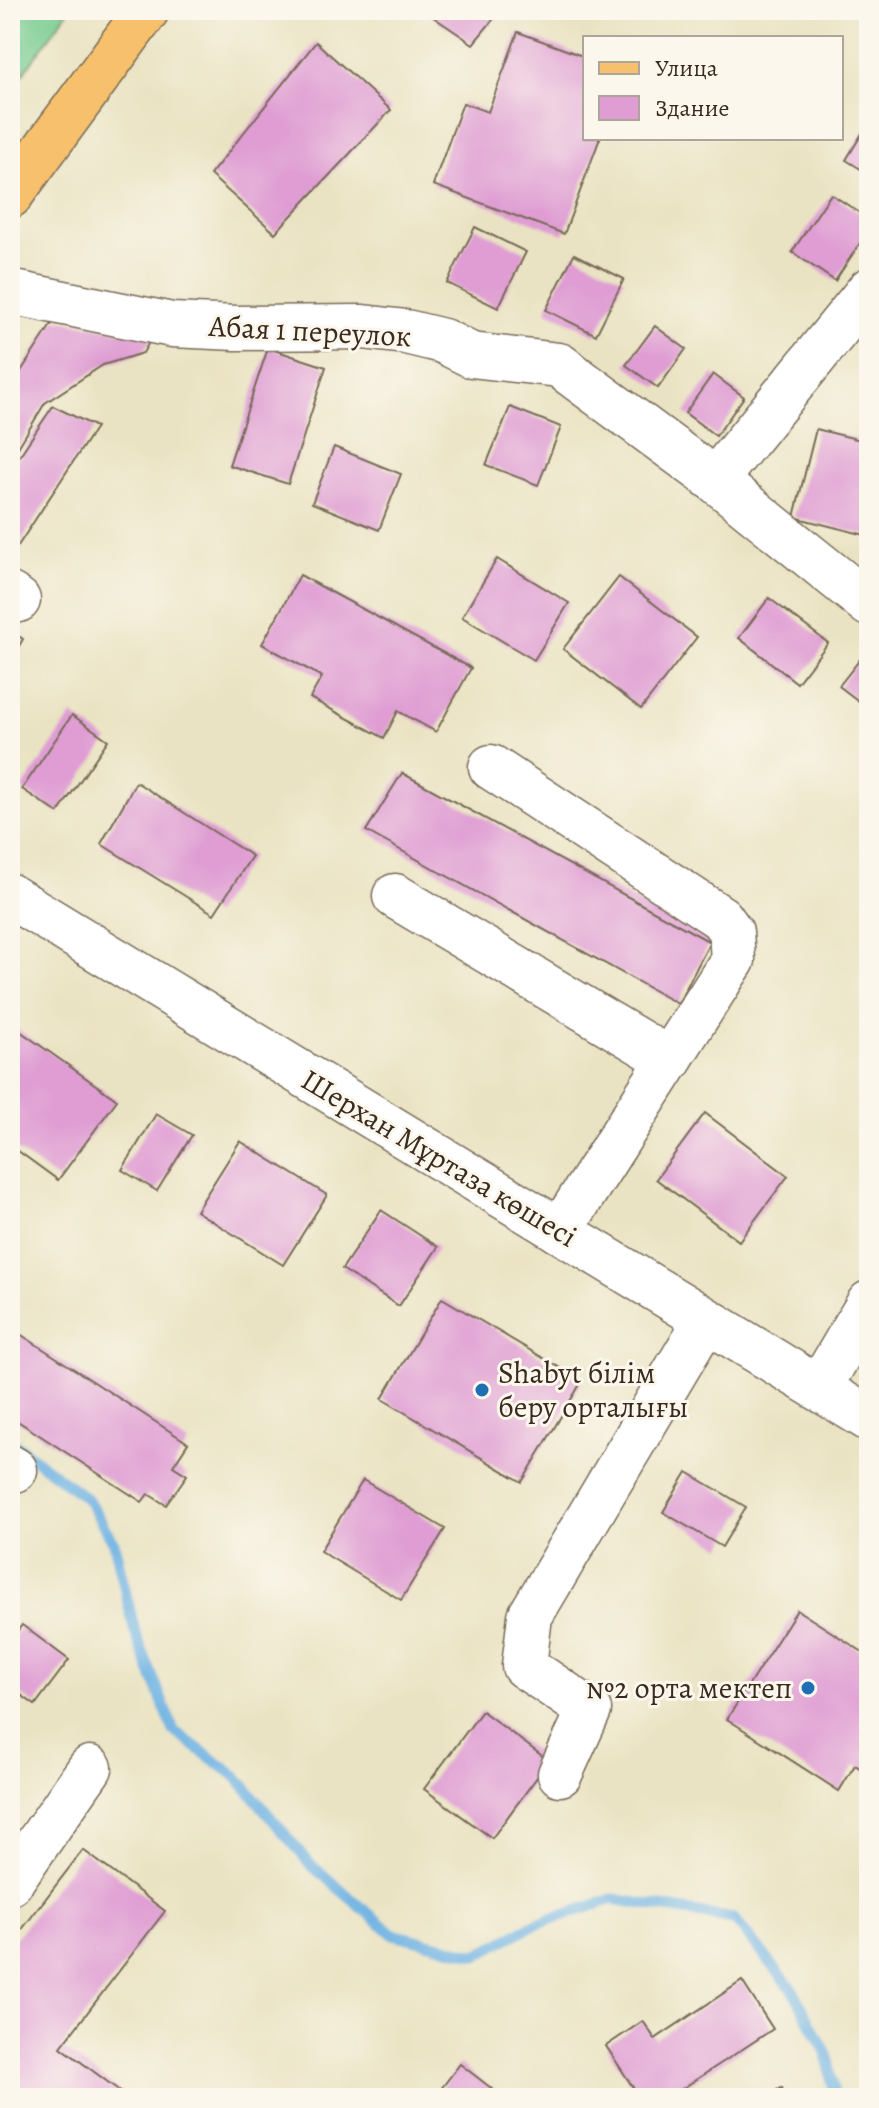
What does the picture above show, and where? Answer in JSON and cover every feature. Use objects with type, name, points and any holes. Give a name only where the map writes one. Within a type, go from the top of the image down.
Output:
[{"type":"main road","points":[[10,196],[147,10]]},
{"type":"street","points":[[715,480],[869,290]]},
{"type":"street","name":"Абая 1 переулок","points":[[10,292],[172,325],[363,327],[406,332],[443,341],[471,355],[559,365],[715,480],[869,604]]},
{"type":"street","points":[[491,767],[721,918],[731,932],[733,960],[560,1231]]},
{"type":"street","name":"Шерхан Мұртаза көшесі","points":[[10,896],[869,1419]]},
{"type":"street","points":[[395,896],[670,1060]]},
{"type":"street","points":[[819,1388],[869,1303]]},
{"type":"street","points":[[560,1774],[589,1710],[524,1666],[530,1616],[706,1320]]},
{"type":"street","points":[[10,1883],[90,1768]]},
{"type":"green space","points":[[10,10],[69,10],[10,92]]},
{"type":"building","points":[[423,10],[501,10],[473,44]]},
{"type":"building","points":[[518,32],[583,56],[583,140],[599,140],[564,234],[433,185],[463,103],[488,112]]},
{"type":"building","points":[[316,42],[391,110],[275,233],[210,175]]},
{"type":"building","points":[[869,122],[869,174],[846,160]]},
{"type":"building","points":[[831,194],[869,219],[869,229],[835,281],[792,252]]},
{"type":"building","points":[[475,227],[526,252],[498,308],[447,283]]},
{"type":"building","points":[[574,254],[624,279],[596,335],[546,310]]},
{"type":"building","points":[[55,319],[152,337],[143,353],[103,365],[45,403],[10,461],[10,388]]},
{"type":"building","points":[[655,326],[686,349],[658,388],[626,365]]},
{"type":"building","points":[[268,348],[326,367],[288,484],[229,465]]},
{"type":"building","points":[[713,374],[744,397],[716,436],[685,413]]},
{"type":"building","points":[[53,406],[96,427],[10,558],[10,470]]},
{"type":"building","points":[[510,407],[561,427],[538,485],[486,465]]},
{"type":"building","points":[[816,429],[869,442],[869,536],[794,517]]},
{"type":"building","points":[[334,447],[401,474],[379,530],[312,503]]},
{"type":"building","points":[[497,559],[569,603],[534,660],[462,617]]},
{"type":"building","points":[[300,575],[471,668],[436,732],[398,711],[384,738],[310,698],[322,677],[262,644]]},
{"type":"building","points":[[619,577],[697,637],[641,709],[563,649]]},
{"type":"building","points":[[769,598],[828,643],[797,683],[739,638]]},
{"type":"building","points":[[10,630],[23,639],[10,661]]},
{"type":"building","points":[[869,648],[869,709],[839,686]]},
{"type":"building","points":[[72,715],[108,740],[58,813],[22,789]]},
{"type":"building","points":[[402,773],[710,942],[678,1004],[366,831]]},
{"type":"building","points":[[136,782],[252,856],[214,914],[101,844]]},
{"type":"building","points":[[10,1024],[117,1100],[58,1180],[10,1145]]},
{"type":"building","points":[[705,1113],[788,1176],[739,1241],[656,1179]]},
{"type":"building","points":[[156,1114],[192,1135],[157,1191],[122,1170]]},
{"type":"building","points":[[240,1141],[327,1195],[283,1265],[196,1211]]},
{"type":"building","points":[[381,1210],[438,1247],[399,1306],[342,1269]]},
{"type":"building","name":"Shabyt білім беру орталығы","points":[[442,1298],[582,1381],[522,1482],[382,1399]]},
{"type":"building","points":[[20,1334],[188,1443],[173,1466],[187,1475],[166,1505],[148,1494],[142,1502],[10,1416],[10,1349]]},
{"type":"building","points":[[687,1472],[746,1507],[722,1547],[663,1512]]},
{"type":"building","points":[[363,1480],[445,1529],[401,1600],[320,1551]]},
{"type":"building","name":"№2 орта мектеп","points":[[797,1610],[869,1656],[869,1774],[855,1765],[839,1791],[727,1719]]},
{"type":"building","points":[[22,1625],[69,1660],[35,1705],[10,1687],[10,1641]]},
{"type":"building","points":[[482,1711],[549,1761],[492,1838],[424,1789]]},
{"type":"building","points":[[83,1850],[165,1911],[61,2047],[129,2098],[10,2098],[10,1945]]},
{"type":"building","points":[[742,1981],[773,2029],[668,2098],[640,2098],[606,2046],[643,2021],[655,2039]]},
{"type":"building","points":[[460,2064],[504,2098],[434,2098]]},
{"type":"building","points":[[782,2088],[786,2098],[753,2098],[753,2097]]},
{"type":"waterway","points":[[10,1440],[88,1500],[114,1543],[135,1632],[174,1731],[237,1777],[311,1865],[393,1934],[477,1955],[533,1925],[613,1899],[734,1919],[793,1990],[827,2054],[835,2098]]},
{"type":"place","name":"Shabyt білім беру орталығы","points":[[482,1390]]},
{"type":"place","name":"№2 орта мектеп","points":[[808,1688]]}]
